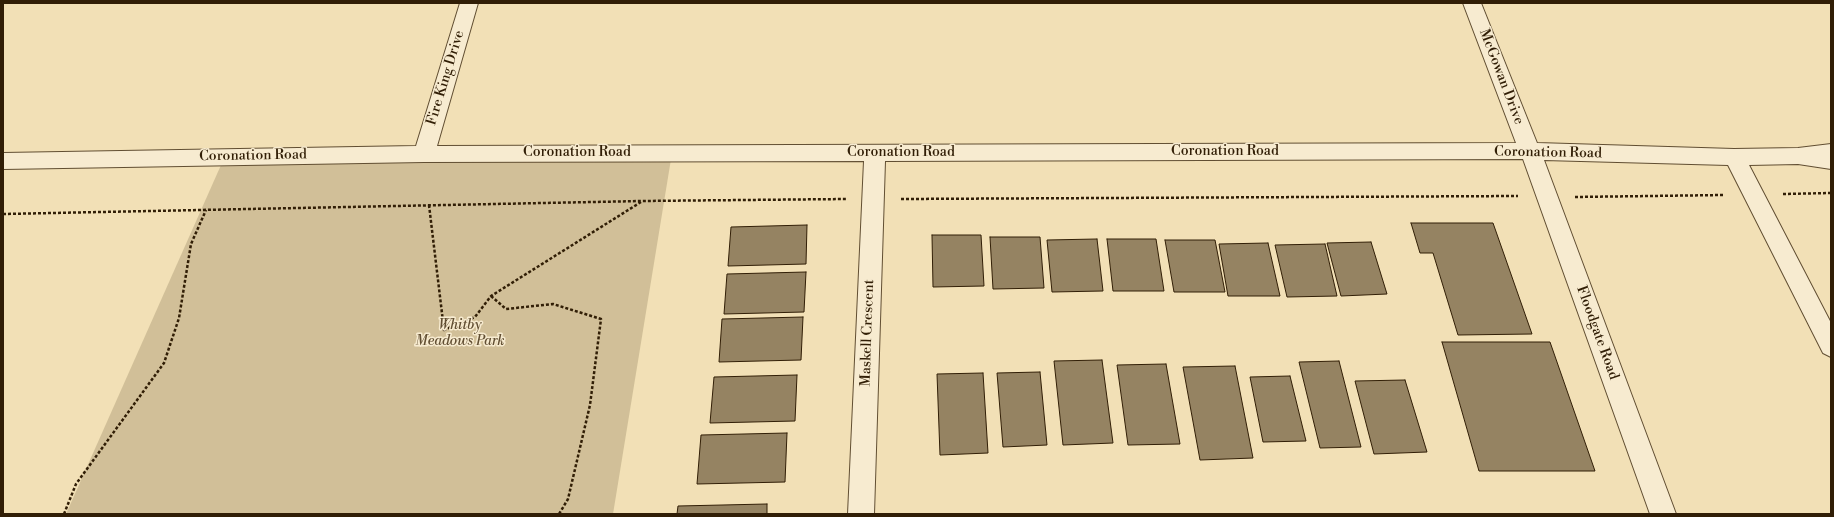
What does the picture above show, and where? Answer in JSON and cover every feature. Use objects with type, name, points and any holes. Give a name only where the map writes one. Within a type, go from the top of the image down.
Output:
[{"type":"street","name":"Fire King Drive","points":[[424,154],[469,3]]},
{"type":"street","name":"McGowan Drive","points":[[1472,3],[1530,152]]},
{"type":"street","name":"Coronation Road","points":[[3,161],[424,154],[1530,152],[1734,157],[1798,156],[1831,152]]},
{"type":"street","name":"Floodgate Road","points":[[1530,152],[1664,514]]},
{"type":"street","name":"Maskell Crescent","points":[[860,514],[875,153]]},
{"type":"street","name":"Coronation Road","points":[[1798,156],[1831,161]]},
{"type":"street","points":[[1734,157],[1751,194],[1831,346]]},
{"type":"path","points":[[1780,194],[1831,193]]},
{"type":"path","points":[[1596,197],[1728,194]]},
{"type":"path","points":[[928,199],[1508,196]]},
{"type":"path","points":[[3,214],[831,198]]},
{"type":"path","points":[[429,205],[444,330],[475,317],[491,296],[642,201]]},
{"type":"path","points":[[64,514],[76,484],[164,363],[179,318],[190,244],[206,210]]},
{"type":"path","points":[[491,296],[506,309],[552,304],[601,319],[590,405],[568,499],[559,514]]},
{"type":"green space","name":"Whitby Meadows Park","points":[[672,153],[613,514],[66,514],[225,156]]},
{"type":"building","points":[[1411,223],[1493,223],[1532,334],[1458,335],[1433,253],[1420,253]]},
{"type":"building","points":[[807,225],[806,264],[728,266],[731,227]]},
{"type":"building","points":[[932,235],[981,235],[984,286],[933,287]]},
{"type":"building","points":[[990,237],[1040,237],[1044,288],[993,289]]},
{"type":"building","points":[[1097,239],[1103,291],[1052,292],[1047,240]]},
{"type":"building","points":[[1107,239],[1156,239],[1164,291],[1113,291]]},
{"type":"building","points":[[1165,240],[1215,240],[1225,292],[1174,292]]},
{"type":"building","points":[[1371,242],[1387,294],[1341,296],[1327,243]]},
{"type":"building","points":[[1268,243],[1280,296],[1228,296],[1219,244]]},
{"type":"building","points":[[1325,244],[1337,296],[1287,297],[1275,245]]},
{"type":"building","points":[[806,272],[804,312],[724,314],[727,274]]},
{"type":"building","points":[[803,317],[801,360],[719,362],[722,319]]},
{"type":"building","points":[[1442,342],[1550,342],[1595,471],[1479,471]]},
{"type":"building","points":[[1102,360],[1113,443],[1063,445],[1054,361]]},
{"type":"building","points":[[1339,361],[1361,447],[1320,448],[1299,362]]},
{"type":"building","points":[[1166,364],[1180,444],[1128,445],[1117,365]]},
{"type":"building","points":[[1235,366],[1253,458],[1200,460],[1183,367]]},
{"type":"building","points":[[1040,372],[1047,445],[1003,447],[997,373]]},
{"type":"building","points":[[983,373],[988,453],[940,455],[937,374]]},
{"type":"building","points":[[797,375],[795,421],[710,423],[714,377]]},
{"type":"building","points":[[1290,376],[1306,441],[1263,442],[1250,377]]},
{"type":"building","points":[[1405,380],[1427,452],[1374,454],[1355,381]]},
{"type":"building","points":[[787,433],[785,482],[697,484],[701,435]]},
{"type":"building","points":[[767,504],[767,514],[677,514],[678,506]]}]
